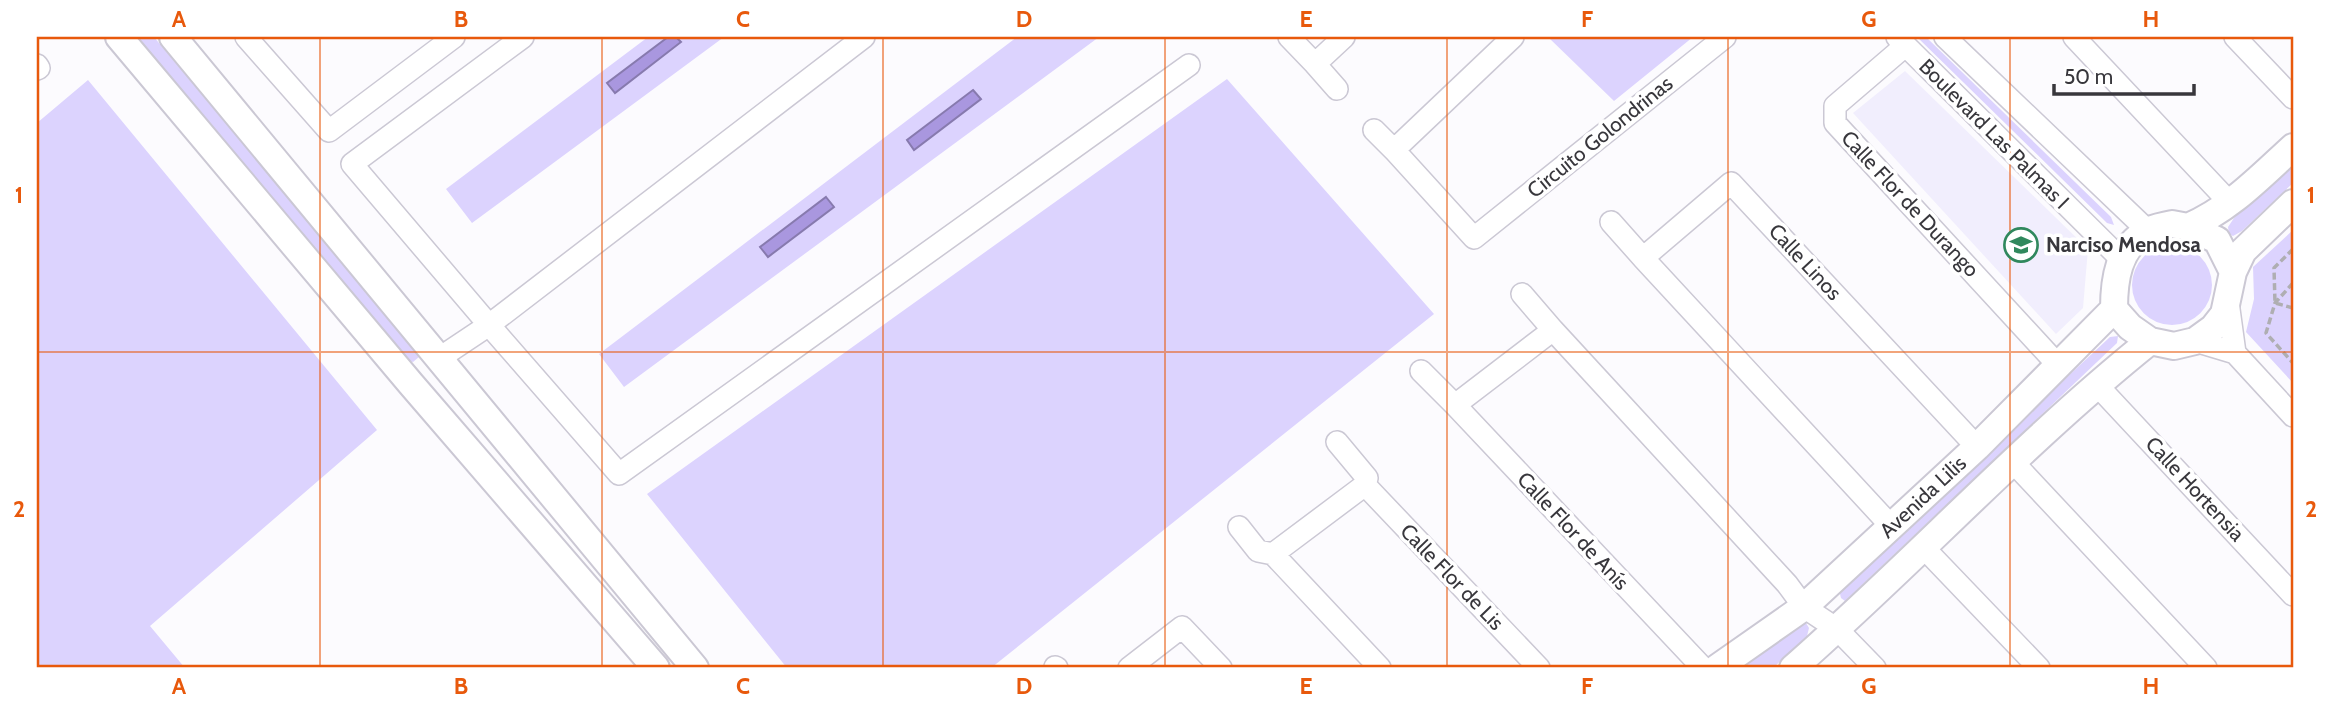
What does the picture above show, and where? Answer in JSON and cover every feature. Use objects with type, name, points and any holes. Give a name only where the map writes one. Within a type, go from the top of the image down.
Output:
[{"type":"main road","points":[[119,37],[411,384],[656,668]]},
{"type":"main road","points":[[173,37],[695,668]]},
{"type":"main road","points":[[2188,227],[2211,218],[2231,204],[2293,147]]},
{"type":"main road","points":[[2233,272],[2217,240],[2188,227],[2172,224],[2147,230],[2131,243],[2122,260],[2114,280],[2114,309],[2130,327],[2150,341],[2174,346],[2195,341],[2213,328],[2224,314],[2233,272],[2243,251],[2293,203]]},
{"type":"main road","name":"Avenida Lilis","points":[[1717,668],[1804,607],[1977,447],[2114,309]]},
{"type":"main road","name":"Avenida Lilis","points":[[1793,668],[2096,384],[2150,341]]},
{"type":"main road","points":[[411,384],[441,362]]},
{"type":"street","points":[[246,37],[329,131],[454,37]]},
{"type":"street","points":[[523,37],[352,164],[619,474],[1189,65]]},
{"type":"street","points":[[441,362],[450,351],[489,325],[864,37]]},
{"type":"street","points":[[1289,37],[1337,89]]},
{"type":"street","points":[[1315,64],[1344,37]]},
{"type":"street","points":[[1394,150],[1513,37]]},
{"type":"street","name":"Circuito Golondrinas","points":[[1374,130],[1480,244],[1725,37]]},
{"type":"street","name":"Boulevard Las Palmas I","points":[[1945,37],[2147,230]]},
{"type":"street","points":[[2074,37],[2231,204]]},
{"type":"street","points":[[2235,37],[2293,98]]},
{"type":"street","name":"Boulevard Las Palmas I","points":[[1901,41],[2122,260]]},
{"type":"street","name":"Calle Flor de Durango","points":[[1901,41],[1835,106],[1835,123],[2058,365]]},
{"type":"street","name":"Calle Linos","points":[[1643,258],[1731,183],[1977,447]]},
{"type":"street","points":[[1611,222],[1891,527]]},
{"type":"street","points":[[1522,294],[1787,584],[1804,607],[1837,629],[1875,668]]},
{"type":"street","points":[[2228,302],[2235,354]]},
{"type":"street","points":[[1455,405],[1553,330]]},
{"type":"street","points":[[2195,341],[2235,354],[2293,416]]},
{"type":"street","name":"Calle Flor de Anís","points":[[1421,371],[1697,663]]},
{"type":"street","name":"Calle Hortensia","points":[[2096,384],[2293,595]]},
{"type":"street","name":"Calle Flor de Lis","points":[[1338,442],[1367,478],[1365,485],[1539,668]]},
{"type":"street","points":[[2012,461],[2206,668]]},
{"type":"street","points":[[1273,554],[1365,485]]},
{"type":"street","points":[[1239,527],[1258,551],[1273,554],[1380,668]]},
{"type":"street","points":[[1924,548],[2039,668]]},
{"type":"street","points":[[1129,668],[1182,627],[1221,668]]},
{"type":"path","points":[[2293,248],[2274,268],[2275,303],[2266,333],[2293,363]]},
{"type":"path","points":[[2275,303],[2293,282]]},
{"type":"path","points":[[2275,303],[2293,309]]},
{"type":"shaded area","points":[[134,37],[154,37],[419,357],[413,362],[405,360]]},
{"type":"shaded area","points":[[648,37],[724,37],[472,223],[446,189]]},
{"type":"shaded area","points":[[668,37],[676,37],[681,42],[615,93],[607,83]]},
{"type":"shaded area","points":[[1017,37],[1099,37],[624,387],[599,354]]},
{"type":"shaded area","points":[[1548,37],[1693,37],[1614,101]]},
{"type":"shaded area","points":[[1917,37],[1926,37],[2111,217],[2114,225],[2107,223]]},
{"type":"shaded area","points":[[1905,71],[2088,249],[2083,308],[2056,334],[1853,113]]},
{"type":"shaded area","points":[[1227,79],[1434,314],[991,668],[787,668],[647,494]]},
{"type":"shaded area","points":[[88,80],[377,430],[150,626],[185,668],[37,668],[37,123]]},
{"type":"shaded area","points":[[973,90],[981,99],[914,150],[907,140]]},
{"type":"shaded area","points":[[2293,163],[2293,183],[2242,231],[2233,236],[2229,234],[2228,227],[2234,218]]},
{"type":"shaded area","points":[[826,197],[834,207],[768,257],[760,247]]},
{"type":"shaded area","points":[[2293,230],[2293,383],[2246,332],[2254,299],[2253,267]]},
{"type":"shaded area","points":[[2172,245],[2187,248],[2200,257],[2209,270],[2212,285],[2209,300],[2200,313],[2187,322],[2172,325],[2157,322],[2144,313],[2135,300],[2132,285],[2135,270],[2144,257],[2157,248]]},
{"type":"shaded area","points":[[2118,336],[2117,343],[1845,601],[1841,598],[1839,590],[2110,337]]},
{"type":"shaded area","points":[[1799,623],[1806,623],[1809,628],[1807,636],[1773,668],[1738,668]]},
{"type":"place","name":"Narciso Mendosa","points":[[2021,245]]}]
